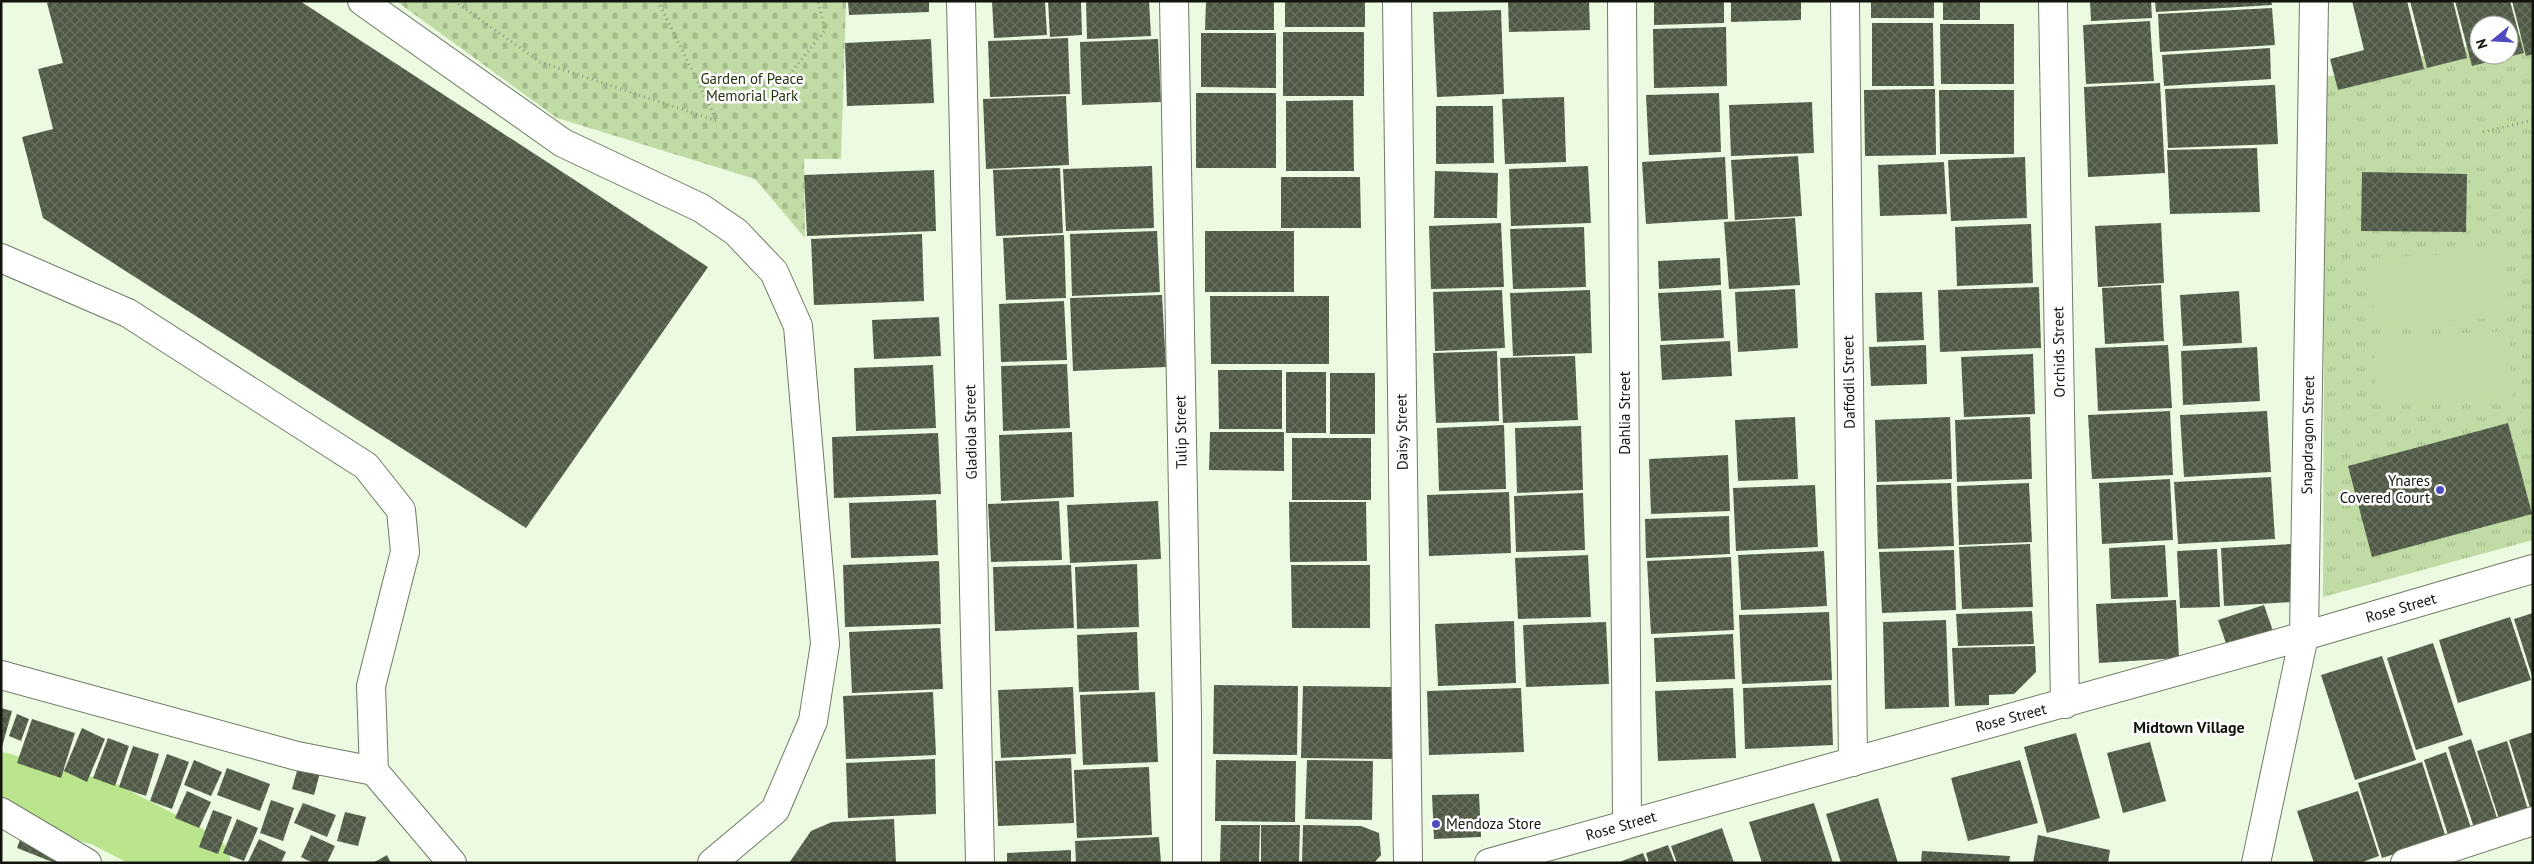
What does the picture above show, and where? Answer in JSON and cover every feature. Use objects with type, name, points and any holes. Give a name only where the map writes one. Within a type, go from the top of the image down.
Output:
[{"type":"street","points":[[362,1],[563,143],[701,208],[736,232],[774,272],[798,326],[825,644],[813,721],[775,810],[712,863]]},
{"type":"street","name":"Gladiola Street","points":[[961,1],[980,863]]},
{"type":"street","name":"Tulip Street","points":[[1174,1],[1187,863]]},
{"type":"street","name":"Daisy Street","points":[[1397,1],[1408,863]]},
{"type":"street","name":"Dahlia Street","points":[[1622,1],[1627,824]]},
{"type":"street","name":"Daffodil Street","points":[[1845,1],[1853,762]]},
{"type":"street","name":"Orchids Street","points":[[2053,1],[2065,704]]},
{"type":"street","name":"Snapdragon Street","points":[[2256,863],[2304,636],[2314,1]]},
{"type":"street","points":[[1,258],[128,313],[366,466],[402,510],[405,552],[370,686],[374,771],[452,863]]},
{"type":"street","name":"Rose Street","points":[[1489,863],[2065,704],[2533,569]]},
{"type":"street","points":[[1,674],[297,756],[374,771]]},
{"type":"street","points":[[1,812],[88,863]]},
{"type":"street","points":[[2405,863],[2435,858],[2533,821]]},
{"type":"path","points":[[454,1],[540,62],[717,121],[658,1]]},
{"type":"path","points":[[783,83],[825,30],[818,1]]},
{"type":"path","points":[[2483,132],[2533,120]]},
{"type":"green space","name":"Garden of Peace Memorial Park","points":[[396,1],[846,1],[841,159],[804,159],[805,238],[755,179],[557,118]]},
{"type":"green space","points":[[2533,33],[2533,540],[2323,597],[2325,77],[2469,46],[2469,65],[2519,65],[2519,36]]},
{"type":"green space","points":[[2506,252],[2509,318],[2374,324],[2370,258]]},
{"type":"green space","points":[[2509,331],[2513,397],[2377,403],[2374,337]]},
{"type":"building","points":[[53,1],[300,1],[708,267],[526,528],[43,218],[22,137],[53,129],[38,69],[63,63],[47,3]]},
{"type":"building","points":[[848,1],[929,1],[929,12],[849,15]]},
{"type":"building","points":[[992,1],[1045,1],[1047,35],[994,38]]},
{"type":"building","points":[[1048,1],[1081,1],[1082,35],[1050,37]]},
{"type":"building","points":[[1086,1],[1149,1],[1151,36],[1087,39]]},
{"type":"building","points":[[1206,1],[1274,1],[1274,30],[1205,30]]},
{"type":"building","points":[[1285,1],[1365,1],[1365,27],[1285,27]]},
{"type":"building","points":[[1508,1],[1589,1],[1590,30],[1509,32]]},
{"type":"building","points":[[1654,1],[1724,1],[1724,23],[1654,25]]},
{"type":"building","points":[[1731,1],[1801,1],[1801,20],[1731,22]]},
{"type":"building","points":[[1871,1],[1934,1],[1934,18],[1871,18]]},
{"type":"building","points":[[1943,1],[1980,1],[1980,20],[1943,20]]},
{"type":"building","points":[[2090,1],[2151,1],[2152,18],[2091,21]]},
{"type":"building","points":[[2155,1],[2271,1],[2272,5],[2156,12]]},
{"type":"building","points":[[2352,1],[2407,1],[2424,69],[2338,90],[2330,59],[2364,50]]},
{"type":"building","points":[[2410,1],[2453,1],[2467,58],[2427,68]]},
{"type":"building","points":[[2455,1],[2510,1],[2514,15],[2469,15],[2469,55]]},
{"type":"building","points":[[2512,1],[2533,1],[2533,54],[2526,56],[2519,28],[2519,15],[2516,15]]},
{"type":"building","points":[[2272,8],[2275,45],[2160,52],[2158,14]]},
{"type":"building","points":[[1501,10],[1504,94],[1437,97],[1433,12]]},
{"type":"building","points":[[2150,21],[2154,81],[2086,84],[2083,25]]},
{"type":"building","points":[[1872,23],[1933,23],[1934,86],[1872,86]]},
{"type":"building","points":[[1940,24],[2014,24],[2014,84],[1941,84]]},
{"type":"building","points":[[1726,27],[1727,86],[1654,88],[1653,29]]},
{"type":"building","points":[[1283,32],[1364,32],[1364,96],[1283,96]]},
{"type":"building","points":[[1201,33],[1276,33],[1276,88],[1201,87]]},
{"type":"building","points":[[2519,34],[2524,53],[2519,54]]},
{"type":"building","points":[[1068,38],[1070,94],[990,97],[988,41]]},
{"type":"building","points":[[931,39],[934,103],[847,106],[845,43]]},
{"type":"building","points":[[1158,39],[1161,102],[1082,105],[1080,42]]},
{"type":"building","points":[[2270,48],[2271,79],[2164,86],[2162,55]]},
{"type":"building","points":[[2160,83],[2165,173],[2088,177],[2084,87]]},
{"type":"building","points":[[2275,85],[2278,144],[2168,148],[2165,89]]},
{"type":"building","points":[[1935,89],[1936,155],[1865,156],[1864,90]]},
{"type":"building","points":[[1939,90],[2014,90],[2014,154],[1940,154]]},
{"type":"building","points":[[1196,93],[1276,93],[1276,168],[1196,168]]},
{"type":"building","points":[[1719,93],[1721,152],[1649,155],[1646,95]]},
{"type":"building","points":[[1066,96],[1069,165],[986,169],[983,99]]},
{"type":"building","points":[[1564,97],[1566,162],[1505,164],[1502,99]]},
{"type":"building","points":[[1353,100],[1354,171],[1286,171],[1286,101]]},
{"type":"building","points":[[1812,102],[1814,153],[1731,156],[1729,105]]},
{"type":"building","points":[[1436,106],[1493,106],[1494,163],[1436,164]]},
{"type":"building","points":[[2257,148],[2260,212],[2170,214],[2167,150]]},
{"type":"building","points":[[1798,156],[1802,216],[1735,220],[1731,160]]},
{"type":"building","points":[[1725,157],[1728,219],[1646,224],[1642,162]]},
{"type":"building","points":[[2025,157],[2027,218],[1951,221],[1948,160]]},
{"type":"building","points":[[1944,162],[1947,214],[1880,216],[1878,165]]},
{"type":"building","points":[[1152,166],[1154,228],[1066,231],[1063,169]]},
{"type":"building","points":[[1588,166],[1591,223],[1511,226],[1509,169]]},
{"type":"building","points":[[1060,168],[1063,233],[996,236],[993,170]]},
{"type":"building","points":[[934,170],[936,231],[807,236],[804,175]]},
{"type":"building","points":[[1435,171],[1498,173],[1497,218],[1434,218]]},
{"type":"building","points":[[2362,172],[2467,174],[2466,232],[2361,231]]},
{"type":"building","points":[[1281,177],[1360,177],[1361,228],[1281,228]]},
{"type":"building","points":[[1795,218],[1800,285],[1729,289],[1724,222]]},
{"type":"building","points":[[1501,223],[1504,287],[1431,289],[1429,226]]},
{"type":"building","points":[[2161,223],[2164,283],[2098,287],[2095,226]]},
{"type":"building","points":[[2031,224],[2033,283],[1957,286],[1955,227]]},
{"type":"building","points":[[1584,227],[1586,287],[1513,289],[1510,229]]},
{"type":"building","points":[[1157,231],[1160,292],[1072,296],[1070,234]]},
{"type":"building","points":[[1205,231],[1294,231],[1294,292],[1205,292]]},
{"type":"building","points":[[922,234],[924,301],[814,305],[811,239]]},
{"type":"building","points":[[1064,235],[1066,298],[1006,300],[1003,238]]},
{"type":"building","points":[[1720,258],[1721,285],[1659,289],[1658,261]]},
{"type":"building","points":[[2161,285],[2164,341],[2105,344],[2102,288]]},
{"type":"building","points":[[2039,287],[2041,348],[1940,352],[1938,290]]},
{"type":"building","points":[[1795,289],[1798,348],[1738,352],[1735,292]]},
{"type":"building","points":[[1502,290],[1505,348],[1435,351],[1433,292]]},
{"type":"building","points":[[1590,290],[1592,353],[1513,356],[1510,293]]},
{"type":"building","points":[[1721,290],[1724,338],[1661,341],[1658,293]]},
{"type":"building","points":[[2239,291],[2242,343],[2183,346],[2180,295]]},
{"type":"building","points":[[1922,292],[1924,340],[1877,342],[1875,293]]},
{"type":"building","points":[[1162,295],[1166,367],[1073,371],[1070,298]]},
{"type":"building","points":[[1210,296],[1329,296],[1329,364],[1211,364]]},
{"type":"building","points":[[1064,301],[1067,360],[1001,362],[999,304]]},
{"type":"building","points":[[939,317],[941,356],[874,359],[872,320]]},
{"type":"building","points":[[1730,341],[1732,376],[1662,380],[1660,345]]},
{"type":"building","points":[[1926,345],[1927,384],[1871,386],[1869,347]]},
{"type":"building","points":[[2168,345],[2172,408],[2098,411],[2095,348]]},
{"type":"building","points":[[2257,347],[2260,401],[2183,405],[2181,351]]},
{"type":"building","points":[[1497,351],[1499,421],[1436,423],[1433,353]]},
{"type":"building","points":[[2033,354],[2035,414],[1964,417],[1961,357]]},
{"type":"building","points":[[1575,356],[1578,420],[1503,423],[1500,358]]},
{"type":"building","points":[[1067,364],[1070,428],[1003,431],[1001,366]]},
{"type":"building","points":[[933,365],[936,428],[856,431],[854,368]]},
{"type":"building","points":[[1218,370],[1282,370],[1282,429],[1219,429]]},
{"type":"building","points":[[1286,372],[1326,372],[1326,433],[1286,433]]},
{"type":"building","points":[[1330,373],[1375,373],[1375,434],[1330,434]]},
{"type":"building","points":[[2170,411],[2173,475],[2092,479],[2088,415]]},
{"type":"building","points":[[2267,411],[2271,472],[2184,477],[2180,415]]},
{"type":"building","points":[[1795,417],[1798,479],[1738,481],[1735,420]]},
{"type":"building","points":[[1950,417],[1952,479],[1877,482],[1875,420]]},
{"type":"building","points":[[2030,417],[2032,479],[1957,482],[1955,420]]},
{"type":"building","name":"Ynares Covered Court","points":[[2508,423],[2532,514],[2372,557],[2348,466]]},
{"type":"building","points":[[1504,425],[1506,489],[1439,491],[1437,428]]},
{"type":"building","points":[[1581,426],[1583,490],[1517,493],[1515,428]]},
{"type":"building","points":[[1072,432],[1074,497],[1001,501],[999,435]]},
{"type":"building","points":[[1210,432],[1284,432],[1284,471],[1209,470]]},
{"type":"building","points":[[938,433],[941,494],[834,498],[832,437]]},
{"type":"building","points":[[1292,438],[1371,438],[1371,500],[1292,500]]},
{"type":"building","points":[[1728,455],[1730,511],[1651,514],[1649,459]]},
{"type":"building","points":[[2271,477],[2275,539],[2178,544],[2174,482]]},
{"type":"building","points":[[2170,479],[2173,540],[2102,544],[2099,483]]},
{"type":"building","points":[[1951,483],[1954,546],[1878,549],[1876,485]]},
{"type":"building","points":[[2029,483],[2032,542],[1959,545],[1957,486]]},
{"type":"building","points":[[1815,485],[1818,547],[1736,551],[1733,488]]},
{"type":"building","points":[[1509,492],[1511,553],[1429,556],[1427,495]]},
{"type":"building","points":[[1583,493],[1585,550],[1516,552],[1514,496]]},
{"type":"building","points":[[936,500],[938,555],[851,558],[849,503]]},
{"type":"building","points":[[1059,501],[1062,560],[991,562],[988,504]]},
{"type":"building","points":[[1158,501],[1161,559],[1070,563],[1067,505]]},
{"type":"building","points":[[1289,502],[1366,502],[1367,561],[1290,562]]},
{"type":"building","points":[[1729,516],[1730,554],[1646,558],[1645,519]]},
{"type":"building","points":[[2030,544],[2033,607],[1962,609],[1959,547]]},
{"type":"building","points":[[2291,544],[2294,602],[2224,606],[2221,548]]},
{"type":"building","points":[[2165,545],[2168,597],[2111,599],[2109,548]]},
{"type":"building","points":[[2217,549],[2220,607],[2180,608],[2177,551]]},
{"type":"building","points":[[1954,550],[1956,610],[1882,613],[1879,552]]},
{"type":"building","points":[[1824,551],[1827,606],[1741,610],[1738,555]]},
{"type":"building","points":[[1588,555],[1591,617],[1518,619],[1515,558]]},
{"type":"building","points":[[1731,557],[1734,630],[1651,634],[1647,561]]},
{"type":"building","points":[[939,561],[941,624],[845,627],[843,565]]},
{"type":"building","points":[[1137,564],[1139,627],[1077,629],[1075,567]]},
{"type":"building","points":[[1071,565],[1074,628],[995,631],[993,567]]},
{"type":"building","points":[[1291,565],[1370,565],[1370,628],[1292,628]]},
{"type":"building","points":[[2176,600],[2179,658],[2099,663],[2096,604]]},
{"type":"building","points":[[2264,605],[2273,631],[2227,646],[2218,620]]},
{"type":"building","points":[[2032,611],[2034,644],[1958,646],[1956,614]]},
{"type":"building","points":[[1829,612],[1832,680],[1742,684],[1739,615]]},
{"type":"building","points":[[2533,613],[2533,676],[2532,676],[2514,619]]},
{"type":"building","points":[[2510,617],[2531,680],[2458,703],[2439,640]]},
{"type":"building","points":[[1946,620],[1949,707],[1885,709],[1883,622]]},
{"type":"building","points":[[1514,621],[1516,683],[1438,686],[1435,624]]},
{"type":"building","points":[[1606,622],[1609,684],[1526,687],[1523,625]]},
{"type":"building","points":[[940,628],[943,689],[852,693],[849,632]]},
{"type":"building","points":[[1137,632],[1139,690],[1079,692],[1077,635]]},
{"type":"building","points":[[1733,634],[1735,679],[1656,682],[1654,638]]},
{"type":"building","points":[[2433,643],[2463,735],[2416,750],[2387,658]]},
{"type":"building","points":[[2035,646],[2036,672],[2014,694],[1989,695],[1989,705],[1955,706],[1952,648]]},
{"type":"building","points":[[2382,656],[2416,760],[2355,780],[2321,675]]},
{"type":"building","points":[[1214,685],[1298,686],[1297,755],[1213,754]]},
{"type":"building","points":[[1831,685],[1833,745],[1745,749],[1743,688]]},
{"type":"building","points":[[1303,686],[1392,687],[1392,759],[1301,758]]},
{"type":"building","points":[[1073,687],[1076,754],[1001,758],[998,690]]},
{"type":"building","points":[[1521,688],[1524,752],[1429,755],[1427,691]]},
{"type":"building","points":[[1733,688],[1736,758],[1658,761],[1655,691]]},
{"type":"building","points":[[933,692],[936,755],[846,759],[843,696]]},
{"type":"building","points":[[1155,692],[1158,762],[1083,765],[1080,695]]},
{"type":"building","points":[[1,708],[12,711],[2,747],[1,747]]},
{"type":"building","points":[[17,714],[29,719],[21,741],[9,736]]},
{"type":"building","points":[[32,719],[75,733],[61,778],[17,763]]},
{"type":"building","points":[[82,728],[105,739],[87,782],[64,771]]},
{"type":"building","points":[[2533,732],[2533,813],[2532,814],[2509,740]]},
{"type":"building","points":[[2076,733],[2100,818],[2047,833],[2024,747]]},
{"type":"building","points":[[108,738],[129,746],[115,786],[93,778]]},
{"type":"building","points":[[2471,739],[2498,821],[2474,828],[2448,747]]},
{"type":"building","points":[[2507,741],[2529,813],[2500,822],[2477,751]]},
{"type":"building","points":[[2150,742],[2166,801],[2123,813],[2107,753]]},
{"type":"building","points":[[133,746],[159,754],[146,796],[119,787]]},
{"type":"building","points":[[2446,752],[2472,831],[2449,838],[2424,760]]},
{"type":"building","points":[[167,754],[189,762],[172,809],[150,801]]},
{"type":"building","points":[[1071,758],[1074,823],[998,826],[995,761]]},
{"type":"building","points":[[935,759],[936,814],[848,818],[846,763]]},
{"type":"building","points":[[194,760],[222,772],[211,796],[184,785]]},
{"type":"building","points":[[1216,760],[1296,761],[1295,822],[1215,821]]},
{"type":"building","points":[[1307,760],[1373,761],[1372,820],[1305,819]]},
{"type":"building","points":[[2020,760],[2038,823],[1968,841],[1951,778]]},
{"type":"building","points":[[2422,762],[2446,838],[2382,858],[2358,783]]},
{"type":"building","points":[[298,767],[320,773],[314,795],[292,789]]},
{"type":"building","points":[[1149,767],[1152,835],[1077,838],[1074,770]]},
{"type":"building","points":[[227,768],[270,784],[260,811],[217,795]]},
{"type":"building","points":[[187,791],[211,802],[199,828],[175,818]]},
{"type":"building","points":[[2358,791],[2379,856],[2360,863],[2314,863],[2297,811]]},
{"type":"building","points":[[1479,794],[1481,837],[1434,839],[1432,795]]},
{"type":"building","points":[[1878,798],[1898,863],[1841,863],[1826,814]]},
{"type":"building","points":[[271,800],[294,808],[283,841],[260,833]]},
{"type":"building","points":[[303,803],[336,815],[327,837],[294,823]]},
{"type":"building","points":[[1814,803],[1833,863],[1762,863],[1749,822]]},
{"type":"building","points":[[213,810],[232,817],[218,854],[199,847]]},
{"type":"building","points":[[345,812],[366,817],[358,846],[337,841]]},
{"type":"building","points":[[237,819],[258,828],[244,861],[223,853]]},
{"type":"building","points":[[894,819],[896,863],[789,863],[811,831],[832,822]]},
{"type":"building","points":[[1221,825],[1260,825],[1259,863],[1220,863]]},
{"type":"building","points":[[1261,825],[1300,825],[1299,863],[1261,863]]},
{"type":"building","points":[[1303,825],[1361,826],[1379,833],[1381,855],[1374,863],[1302,863]]},
{"type":"building","points":[[1722,828],[1734,863],[1677,863],[1671,846]]},
{"type":"building","points":[[311,835],[335,846],[327,863],[313,863],[301,857]]},
{"type":"building","points":[[2038,835],[2110,850],[2108,863],[2033,863]]},
{"type":"building","points":[[21,837],[60,853],[55,863],[17,848]]},
{"type":"building","points":[[1159,837],[1161,863],[1076,863],[1075,841]]},
{"type":"building","points":[[259,839],[286,852],[281,863],[248,862]]},
{"type":"building","points":[[1668,845],[1675,863],[1649,863],[1646,853]]},
{"type":"building","points":[[1071,850],[1071,863],[1007,863],[1007,853]]},
{"type":"building","points":[[1922,851],[2010,856],[2009,863],[1921,863]]},
{"type":"building","points":[[1643,853],[1647,863],[1617,863]]},
{"type":"building","points":[[387,855],[391,863],[373,863]]},
{"type":"waterway","points":[[1,785],[104,814],[198,863]]},
{"type":"place","name":"Ynares Covered Court","points":[[2440,490]]},
{"type":"place","name":"Mendoza Store","points":[[1436,824]]},
{"type":"district","name":"Midtown Village","points":[[2189,727]]}]
